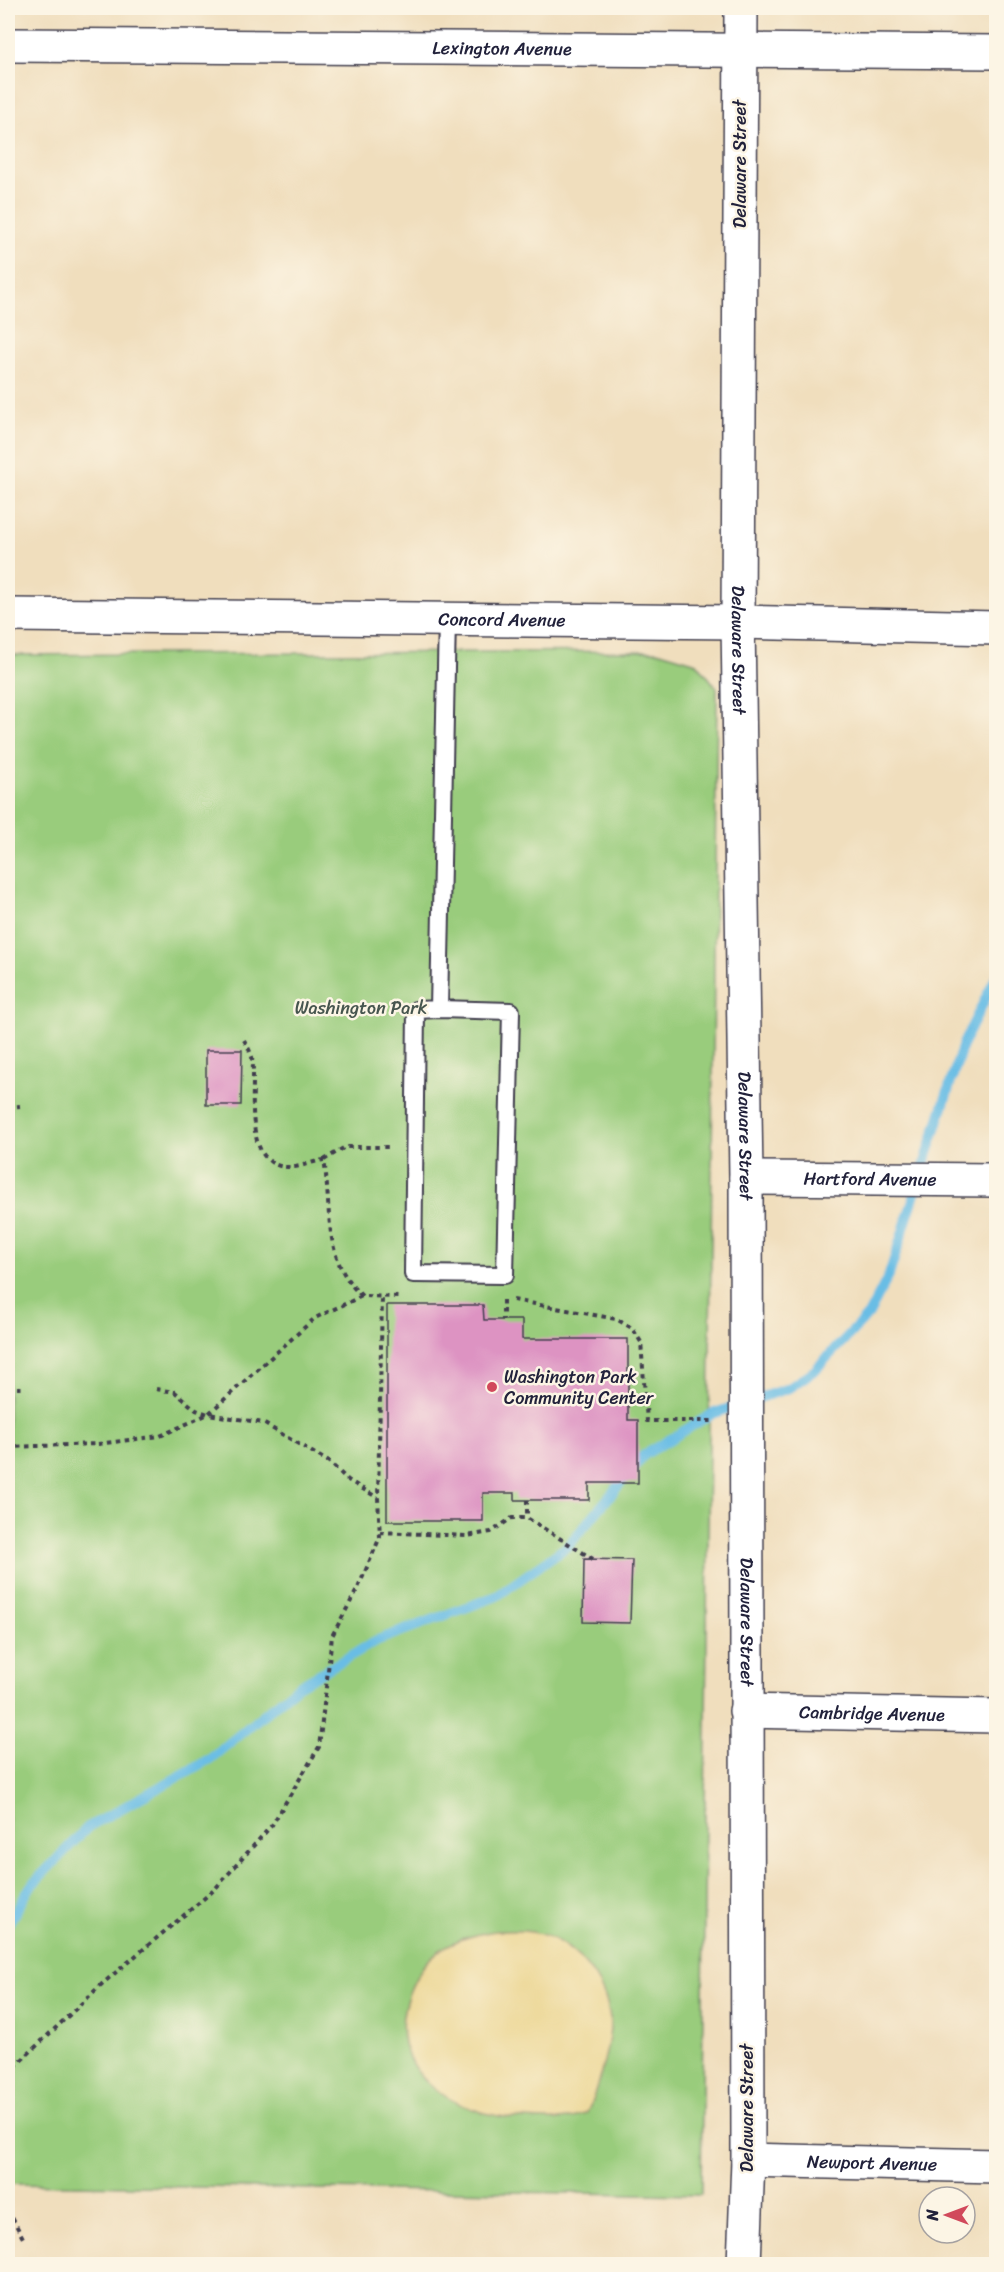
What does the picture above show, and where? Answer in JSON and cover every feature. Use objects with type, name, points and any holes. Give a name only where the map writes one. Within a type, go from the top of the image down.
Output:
[{"type":"street","name":"Delaware Street","points":[[741,8],[738,622],[746,1178],[748,2160],[744,2265]]},
{"type":"street","name":"Lexington Avenue","points":[[8,45],[996,52]]},
{"type":"street","name":"Concord Avenue","points":[[8,615],[738,622],[996,628]]},
{"type":"street","name":"Hartford Avenue","points":[[746,1178],[996,1180]]},
{"type":"street","name":"Cambridge Avenue","points":[[746,1711],[996,1716]]},
{"type":"street","name":"Newport Avenue","points":[[748,2160],[996,2166]]},
{"type":"lane","points":[[439,1010],[447,619]]},
{"type":"lane","points":[[417,1010],[439,1010],[510,1011],[505,1275],[413,1274],[417,1010]]},
{"type":"path","points":[[244,1040],[252,1056],[253,1122],[259,1150],[275,1164],[292,1168],[324,1160],[345,1148],[414,1147]]},
{"type":"path","points":[[8,1107],[20,1106]]},
{"type":"path","points":[[324,1160],[333,1241],[339,1270],[362,1296]]},
{"type":"path","points":[[8,1447],[98,1444],[160,1436],[208,1414],[315,1318],[362,1296],[403,1297]]},
{"type":"path","points":[[8,2073],[87,1998],[214,1890],[272,1825],[319,1747],[332,1636],[358,1588],[380,1537],[378,1498],[382,1296]]},
{"type":"path","points":[[494,1297],[616,1319],[632,1328],[641,1342],[647,1421],[695,1421]]},
{"type":"path","points":[[503,1297],[503,1320]]},
{"type":"path","points":[[8,1388],[25,1388]]},
{"type":"path","points":[[156,1389],[176,1392],[196,1410],[208,1414],[263,1423],[329,1462],[348,1480],[378,1498]]},
{"type":"path","points":[[527,1500],[527,1518]]},
{"type":"path","points":[[380,1532],[467,1536],[491,1532],[512,1518],[527,1518],[593,1559]]},
{"type":"path","points":[[8,2210],[23,2238]]},
{"type":"green space","name":"Washington Park","points":[[657,651],[697,663],[717,688],[701,2195],[8,2184],[8,655]]},
{"type":"sand","points":[[495,1931],[532,1932],[560,1943],[584,1964],[602,1990],[610,2019],[609,2040],[603,2067],[587,2113],[556,2120],[498,2116],[449,2099],[429,2084],[414,2067],[405,2046],[402,2021],[409,1993],[423,1967],[442,1949],[453,1943]]},
{"type":"building","points":[[206,1050],[242,1050],[241,1105],[206,1105]]},
{"type":"building","points":[[387,1305],[483,1305],[484,1320],[522,1320],[522,1339],[628,1339],[628,1420],[638,1420],[638,1483],[589,1483],[589,1500],[515,1500],[515,1493],[483,1493],[483,1521],[387,1521]]},
{"type":"building","points":[[584,1559],[632,1560],[630,1623],[583,1622]]},
{"type":"waterway","points":[[8,1924],[31,1886],[88,1827],[210,1759],[298,1686],[378,1640],[497,1596],[569,1545],[644,1455],[712,1414],[789,1388],[815,1370],[869,1314],[889,1275],[963,1044],[996,977]]},
{"type":"place","name":"Washington Park Community Center","points":[[492,1387]]}]
